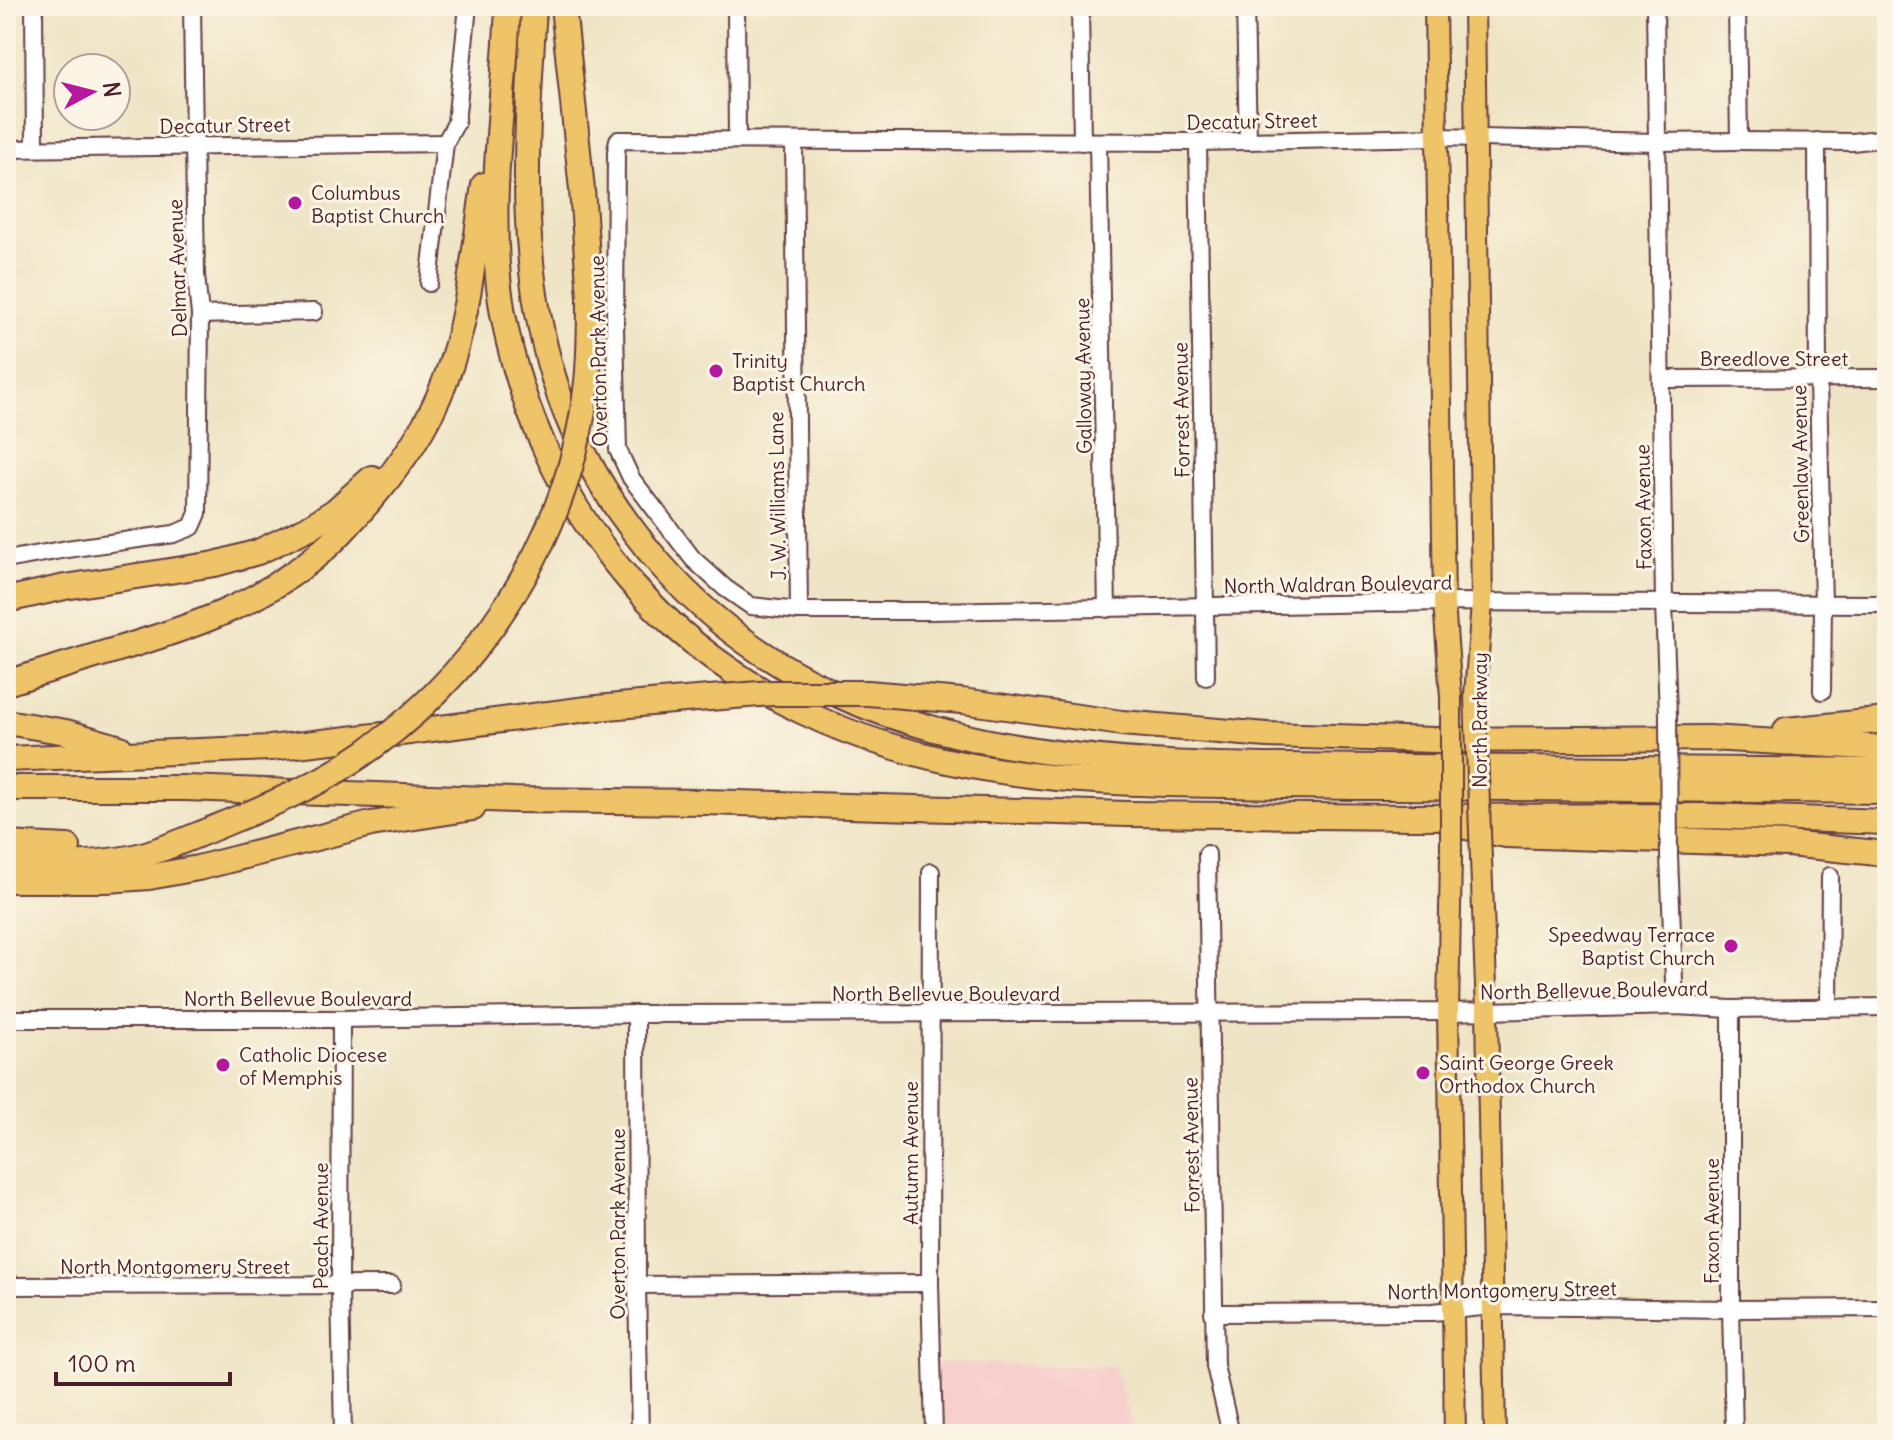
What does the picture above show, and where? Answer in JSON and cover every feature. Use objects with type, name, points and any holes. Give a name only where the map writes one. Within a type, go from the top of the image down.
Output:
[{"type":"highway","points":[[508,6],[496,192],[496,246],[503,313],[517,375],[538,434],[574,505],[640,592],[700,649],[778,699],[844,731],[906,752],[994,771],[1101,782],[1887,791]]},
{"type":"highway","points":[[534,6],[527,151],[530,256],[543,340],[569,420],[593,470],[618,511],[663,567],[703,608],[792,671],[847,698],[923,726],[1001,745],[1106,759],[1231,766],[1887,771]]},
{"type":"highway","points":[[6,863],[110,860],[248,814],[313,785],[373,747],[409,718],[442,688],[495,624],[519,586],[552,518],[575,449],[587,383],[590,297],[563,6]]},
{"type":"highway","points":[[6,683],[190,628],[239,606],[301,568],[331,543],[392,475],[417,439],[445,382],[459,334],[507,37]]},
{"type":"highway","points":[[6,600],[65,587],[215,564],[258,552],[335,511],[417,439]]},
{"type":"highway","points":[[6,759],[270,748],[587,709],[772,693],[868,693],[962,701],[1122,723],[1267,735],[1436,740],[1709,738],[1887,748]]},
{"type":"highway","points":[[1709,738],[1887,720]]},
{"type":"highway","points":[[6,722],[66,732],[142,754]]},
{"type":"highway","points":[[6,788],[186,788],[514,800],[799,804],[1128,814],[1709,816],[1887,822]]},
{"type":"highway","points":[[6,880],[149,877],[198,868],[371,824],[514,800]]},
{"type":"highway","points":[[1412,817],[1506,835],[1788,844],[1887,854]]},
{"type":"highway","points":[[6,844],[146,848]]},
{"type":"main road","name":"North Parkway","points":[[1435,6],[1444,602],[1451,697],[1448,1012],[1455,1434]]},
{"type":"main road","name":"North Parkway","points":[[1474,6],[1482,603],[1475,695],[1487,1011],[1495,1434]]},
{"type":"street","points":[[34,6],[35,148]]},
{"type":"street","name":"Delmar Avenue","points":[[6,560],[174,534],[192,527],[198,513],[200,315],[196,275],[192,6]]},
{"type":"street","points":[[429,283],[445,143],[456,123],[468,6]]},
{"type":"street","points":[[736,6],[737,140]]},
{"type":"street","name":"Galloway Avenue","points":[[1080,6],[1090,142],[1107,609]]},
{"type":"street","points":[[1245,6],[1248,141]]},
{"type":"street","name":"Faxon Avenue","points":[[1655,6],[1669,856],[1675,1006]]},
{"type":"street","points":[[1737,6],[1739,141]]},
{"type":"street","name":"Decatur Street","points":[[618,140],[1198,142],[1437,137],[1852,142],[1887,138]]},
{"type":"street","name":"Overton Park Avenue","points":[[618,140],[615,330],[618,450],[631,478],[693,559],[725,588],[751,606],[799,611]]},
{"type":"street","name":"J. W. Williams Lane","points":[[794,141],[799,611]]},
{"type":"street","name":"Greenlaw Avenue","points":[[1817,141],[1822,691]]},
{"type":"street","name":"Forrest Avenue","points":[[1198,142],[1206,677]]},
{"type":"street","name":"Decatur Street","points":[[6,149],[445,143]]},
{"type":"street","points":[[200,315],[314,312]]},
{"type":"street","name":"Breedlove Street","points":[[1661,379],[1887,378]]},
{"type":"street","name":"North Waldran Boulevard","points":[[799,611],[1444,602],[1878,604]]},
{"type":"street","name":"Forrest Avenue","points":[[1207,854],[1215,1366],[1231,1434]]},
{"type":"street","name":"Autumn Avenue","points":[[931,872],[930,1283],[934,1434]]},
{"type":"street","points":[[1829,1007],[1830,876]]},
{"type":"street","name":"North Bellevue Boulevard","points":[[6,1019],[1887,1007]]},
{"type":"street","name":"Faxon Avenue","points":[[1731,1009],[1734,1434]]},
{"type":"street","name":"Overton Park Avenue","points":[[636,1014],[640,1434]]},
{"type":"street","name":"Peach Avenue","points":[[341,1019],[343,1434]]},
{"type":"street","points":[[637,1285],[930,1283]]},
{"type":"street","name":"North Montgomery Street","points":[[6,1286],[392,1285]]},
{"type":"street","name":"North Montgomery Street","points":[[1213,1313],[1433,1312],[1492,1306],[1887,1308]]},
{"type":"shaded area","points":[[932,1363],[1115,1367],[1134,1434],[934,1434]]},
{"type":"place","name":"Columbus Baptist Church","points":[[295,203]]},
{"type":"place","name":"Trinity Baptist Church","points":[[716,371]]},
{"type":"place","name":"Speedway Terrace Baptist Church","points":[[1731,946]]},
{"type":"place","name":"Catholic Diocese of Memphis","points":[[223,1065]]},
{"type":"place","name":"Saint George Greek Orthodox Church","points":[[1423,1073]]}]
